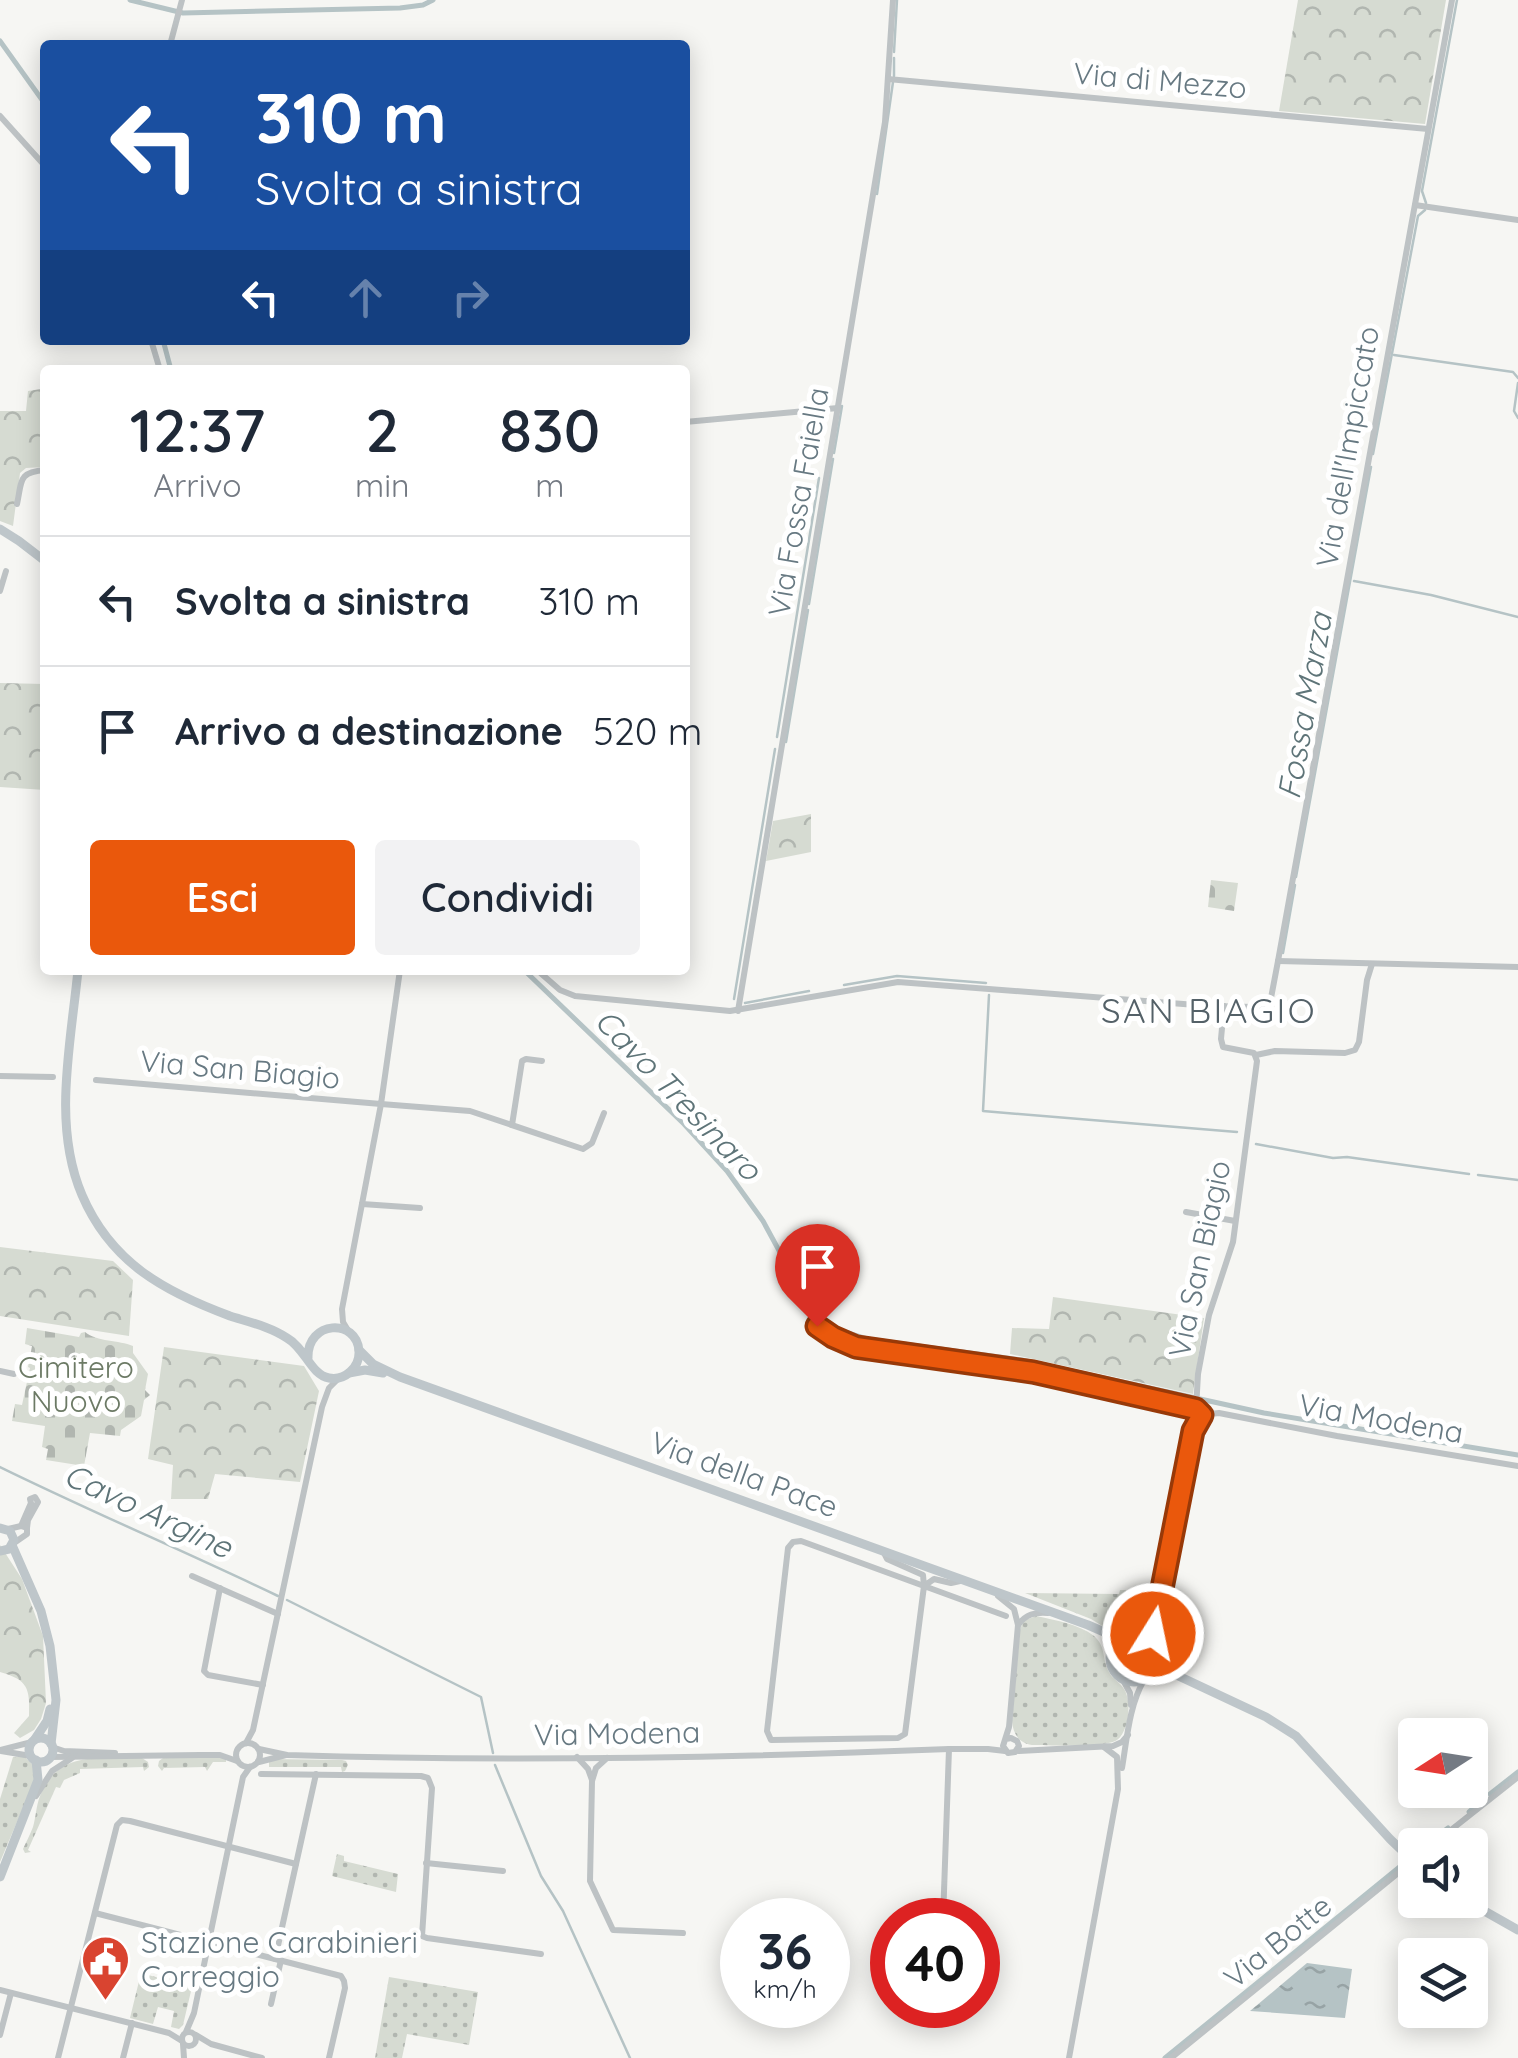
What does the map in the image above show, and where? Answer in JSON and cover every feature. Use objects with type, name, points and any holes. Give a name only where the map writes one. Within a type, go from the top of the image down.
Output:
[{"type":"main road","points":[[0,529],[40,558]]},
{"type":"main road","points":[[77,975],[66,1126],[74,1174],[89,1212],[125,1258],[160,1285],[284,1336],[308,1358]]},
{"type":"main road","points":[[284,1336],[338,1328],[350,1333],[359,1350],[357,1363],[345,1376],[330,1378],[311,1366],[309,1344],[322,1331]]},
{"type":"main road","name":"Via della Pace","points":[[359,1350],[373,1364],[400,1377],[1110,1635],[1144,1636],[1154,1645]]},
{"type":"main road","name":"Via della Pace","points":[[345,1376],[370,1370],[400,1377]]},
{"type":"main road","points":[[0,1877],[38,1780],[56,1708],[44,1619],[20,1566],[13,1536],[2,1528]]},
{"type":"main road","points":[[0,1551],[13,1545]]},
{"type":"main road","points":[[0,1551],[20,1566]]},
{"type":"main road","name":"Via della Pace","points":[[1070,1618],[1103,1639],[1114,1670],[1122,1678]]},
{"type":"main road","points":[[1110,1658],[1115,1644],[1132,1635]]},
{"type":"main road","points":[[1154,1645],[1165,1668],[1266,1717],[1296,1736],[1398,1845]]},
{"type":"main road","points":[[1146,1678],[1157,1666],[1158,1656]]},
{"type":"main road","points":[[44,1754],[29,1749],[48,1716],[53,1676]]},
{"type":"main road","points":[[1122,1678],[1133,1682],[1167,1676],[1197,1686]]},
{"type":"main road","points":[[25,1816],[36,1796],[44,1754],[42,1738],[33,1741]]},
{"type":"main road","points":[[1488,1913],[1518,1930]]},
{"type":"street","points":[[171,40],[182,0]]},
{"type":"street","name":"Via Fossa Faiella","points":[[738,1010],[884,122],[893,0]]},
{"type":"street","name":"Via dell'Impiccato","points":[[1224,1006],[1267,1005],[1271,998],[1452,0]]},
{"type":"street","name":"Via di Mezzo","points":[[888,79],[1428,129]]},
{"type":"street","points":[[0,116],[40,160]]},
{"type":"street","points":[[1415,205],[1518,220]]},
{"type":"street","points":[[690,422],[838,408]]},
{"type":"street","points":[[17,504],[22,479],[30,471],[40,470]]},
{"type":"street","points":[[0,592],[6,572]]},
{"type":"street","points":[[1278,961],[1514,967]]},
{"type":"street","points":[[543,975],[560,990],[575,996],[717,1011],[898,982],[1224,1006],[1223,1046],[1256,1054],[1344,1054],[1355,1050],[1359,1042],[1372,964]]},
{"type":"street","name":"Via San Biagio","points":[[380,1104],[399,975]]},
{"type":"street","name":"Via San Biagio","points":[[1198,1409],[1198,1374],[1209,1314],[1230,1253],[1236,1221],[1256,1054]]},
{"type":"street","points":[[512,1125],[522,1061],[542,1061]]},
{"type":"street","points":[[0,1076],[53,1076]]},
{"type":"street","name":"Via San Biagio","points":[[96,1080],[470,1111],[582,1149],[592,1143],[604,1113]]},
{"type":"street","points":[[350,1333],[343,1322],[342,1308],[380,1104]]},
{"type":"street","points":[[362,1204],[420,1208]]},
{"type":"street","points":[[1186,1212],[1236,1221]]},
{"type":"street","points":[[322,1331],[336,1320],[342,1308]]},
{"type":"street","name":"Via Modena","points":[[810,1319],[833,1337],[856,1347],[1033,1372],[1198,1409],[1518,1466]]},
{"type":"street","points":[[0,1371],[14,1374]]},
{"type":"street","points":[[0,1750],[220,1755],[246,1743],[253,1730],[322,1407],[324,1389],[320,1375]]},
{"type":"street","points":[[322,1407],[329,1388],[345,1376]]},
{"type":"street","points":[[1154,1645],[1156,1614],[1198,1409]]},
{"type":"street","points":[[2,1528],[24,1527],[27,1534],[13,1545]]},
{"type":"street","points":[[884,1552],[887,1559],[923,1575],[924,1586],[907,1731],[898,1738],[771,1740],[767,1734],[788,1548],[793,1542],[801,1541],[924,1586],[1006,1616]]},
{"type":"street","points":[[192,1576],[278,1614]]},
{"type":"street","points":[[924,1586],[934,1578],[951,1583],[964,1580]]},
{"type":"street","points":[[220,1588],[204,1671],[263,1685]]},
{"type":"street","points":[[984,1588],[1016,1612],[1009,1727],[1016,1752]]},
{"type":"street","points":[[1018,1625],[1036,1612],[1059,1614]]},
{"type":"street","points":[[1132,1635],[1146,1629],[1156,1614]]},
{"type":"street","points":[[1122,1678],[1131,1697],[1131,1717]]},
{"type":"street","points":[[1069,2058],[1131,1717],[1137,1693],[1146,1678]]},
{"type":"street","points":[[56,1708],[56,1738],[74,1754]]},
{"type":"street","points":[[212,2044],[186,2046],[243,1777],[260,1758],[253,1730]]},
{"type":"street","name":"Via Modena","points":[[258,1748],[287,1755],[353,1756],[608,1757],[948,1749],[988,1749],[1009,1754],[1034,1748],[1104,1747],[1118,1744],[1128,1735]]},
{"type":"street","points":[[836,1740],[836,1752]]},
{"type":"street","points":[[1005,1751],[1003,1746],[1011,1740]]},
{"type":"street","name":"Via Modena","points":[[988,1749],[1011,1740],[1034,1748]]},
{"type":"street","points":[[0,1750],[33,1741]]},
{"type":"street","points":[[246,1743],[258,1748]]},
{"type":"street","points":[[1104,1747],[1116,1757],[1118,1789]]},
{"type":"street","points":[[238,1749],[243,1777]]},
{"type":"street","points":[[944,1898],[948,1749]]},
{"type":"street","points":[[36,1796],[52,1771],[74,1754]]},
{"type":"street","points":[[220,1755],[250,1768]]},
{"type":"street","name":"Via Modena","points":[[258,1762],[287,1755]]},
{"type":"street","points":[[352,1774],[353,1756]]},
{"type":"street","points":[[577,1757],[592,1769]]},
{"type":"street","points":[[593,1757],[590,1881],[613,1930],[683,1933]]},
{"type":"street","points":[[592,1769],[608,1757]]},
{"type":"street","points":[[261,1774],[421,1776],[430,1780],[423,1937],[542,1954]]},
{"type":"street","points":[[272,2004],[316,1774]]},
{"type":"street","points":[[1454,1828],[1518,1777]]},
{"type":"street","points":[[58,2058],[117,1825],[122,1820],[296,1864]]},
{"type":"street","points":[[426,1862],[503,1871]]},
{"type":"street","name":"Via Botte","points":[[1171,2058],[1398,1875]]},
{"type":"street","points":[[95,1913],[343,1978],[345,1988],[329,2058]]},
{"type":"street","points":[[0,1990],[262,2058]]},
{"type":"street","points":[[0,2035],[12,1993]]},
{"type":"street","points":[[122,2058],[132,2023]]},
{"type":"street","points":[[185,2058],[188,2036]]},
{"type":"street","points":[[185,2058],[194,2045]]},
{"type":"green space","points":[[1298,0],[1446,0],[1425,124],[1279,111]]},
{"type":"green space","points":[[40,389],[40,467],[26,468],[20,473],[13,526],[0,521],[0,411],[26,411],[28,391]]},
{"type":"green space","points":[[0,683],[40,684],[40,790],[0,787]]},
{"type":"green space","points":[[811,814],[811,852],[766,861],[773,821]]},
{"type":"green space","points":[[1211,880],[1238,883],[1234,911],[1208,907]]},
{"type":"green space","points":[[0,1247],[113,1261],[133,1280],[129,1336],[0,1316]]},
{"type":"green space","points":[[1053,1297],[1204,1318],[1193,1394],[1010,1354],[1012,1328],[1049,1329]]},
{"type":"green space","name":"Cimitero Nuovo","points":[[27,1328],[79,1337],[85,1332],[133,1346],[133,1353],[148,1374],[145,1390],[150,1395],[144,1400],[141,1416],[121,1430],[120,1436],[90,1433],[84,1466],[46,1460],[48,1449],[42,1447],[45,1426],[12,1421],[15,1404],[22,1405],[30,1368],[32,1346],[25,1344]]},
{"type":"green space","points":[[164,1347],[304,1366],[319,1391],[300,1482],[215,1474],[208,1499],[171,1499],[173,1465],[148,1459]]},
{"type":"green space","points":[[0,1545],[22,1579],[43,1636],[46,1703],[34,1730],[20,1738],[14,1733],[29,1716],[28,1692],[22,1682],[0,1672]]},
{"type":"green space","points":[[1126,1590],[1131,1604],[1155,1605],[1143,1627],[1109,1630],[1025,1593],[1119,1594]]},
{"type":"green space","points":[[1036,1616],[1074,1625],[1098,1640],[1109,1672],[1124,1689],[1128,1701],[1127,1723],[1117,1740],[1089,1745],[1032,1745],[1018,1737],[1012,1721],[1020,1630],[1023,1621]]},
{"type":"green space","points":[[24,1756],[33,1765],[36,1777],[0,1862],[0,1799],[13,1757]]},
{"type":"green space","points":[[96,1758],[142,1758],[149,1767],[144,1771],[143,1767],[80,1769],[80,1773],[64,1780],[60,1788],[56,1787],[28,1850],[31,1852],[25,1853],[40,1796],[58,1770]]},
{"type":"green space","points":[[163,1758],[226,1758],[226,1762],[213,1762],[207,1771],[205,1767],[162,1771],[158,1766]]},
{"type":"green space","points":[[269,1759],[342,1760],[348,1765],[342,1772],[341,1767],[269,1767]]},
{"type":"green space","points":[[337,1854],[344,1856],[344,1861],[398,1874],[396,1892],[332,1876]]},
{"type":"green space","points":[[141,1973],[192,1987],[179,2029],[171,2027],[174,2011],[158,2007],[153,2024],[130,2018]]},
{"type":"green space","points":[[389,1977],[478,1992],[469,2045],[407,2034],[402,2058],[375,2058]]},
{"type":"water","points":[[1307,1963],[1352,1969],[1345,2018],[1250,2011]]},
{"type":"waterway","name":"Fossa Marza","points":[[130,0],[183,13],[400,8],[433,0]]},
{"type":"waterway","points":[[894,52],[897,0]]},
{"type":"waterway","name":"Fossa Marza","points":[[1426,203],[1422,191],[1457,0]]},
{"type":"waterway","name":"Cavo Tresinaro","points":[[0,41],[40,97]]},
{"type":"waterway","points":[[894,58],[894,76]]},
{"type":"waterway","points":[[877,194],[893,82]]},
{"type":"waterway","name":"Fossa Marza","points":[[1373,454],[1418,216],[1425,210]]},
{"type":"waterway","name":"Cavo Tresinaro","points":[[164,345],[170,365]]},
{"type":"waterway","points":[[1394,355],[1513,372],[1518,378]]},
{"type":"waterway","points":[[1518,383],[1514,411],[1518,418]]},
{"type":"waterway","points":[[834,453],[842,406]]},
{"type":"waterway","points":[[809,604],[833,459]]},
{"type":"waterway","name":"Fossa Marza","points":[[1296,877],[1371,467]]},
{"type":"waterway","points":[[777,737],[819,478]]},
{"type":"waterway","points":[[1354,581],[1518,617]]},
{"type":"waterway","points":[[786,742],[808,610]]},
{"type":"waterway","points":[[734,999],[775,749]]},
{"type":"waterway","name":"Fossa Marza","points":[[1283,953],[1295,885]]},
{"type":"waterway","name":"Cavo Tresinaro","points":[[529,975],[684,1124],[727,1171],[763,1221],[808,1304],[835,1329],[867,1339],[1022,1360],[1264,1413],[1518,1455]]},
{"type":"waterway","points":[[844,985],[897,976],[986,983]]},
{"type":"waterway","points":[[745,1003],[809,991]]},
{"type":"waterway","points":[[989,995],[983,1111],[1237,1132]]},
{"type":"waterway","points":[[1256,1144],[1333,1158],[1469,1174]]},
{"type":"waterway","points":[[1478,1175],[1518,1180]]},
{"type":"waterway","name":"Cavo Argine","points":[[0,1467],[278,1596]]},
{"type":"waterway","points":[[287,1600],[481,1697],[493,1753]]},
{"type":"waterway","points":[[495,1765],[541,1876],[563,1911],[630,2058]]},
{"type":"waterway","points":[[1490,1794],[1518,1772]]},
{"type":"waterway","points":[[1469,1812],[1474,1808]]},
{"type":"waterway","points":[[1165,2058],[1398,1868]]},
{"type":"place","name":"Stazione Carabinieri Correggio","points":[[106,2002]]},
{"type":"district","name":"SAN BIAGIO","points":[[1209,1011]]},
{"type":"route","points":[[817,1326],[856,1347],[1033,1372],[1196,1409],[1202,1415],[1193,1431],[1153,1634]]}]
